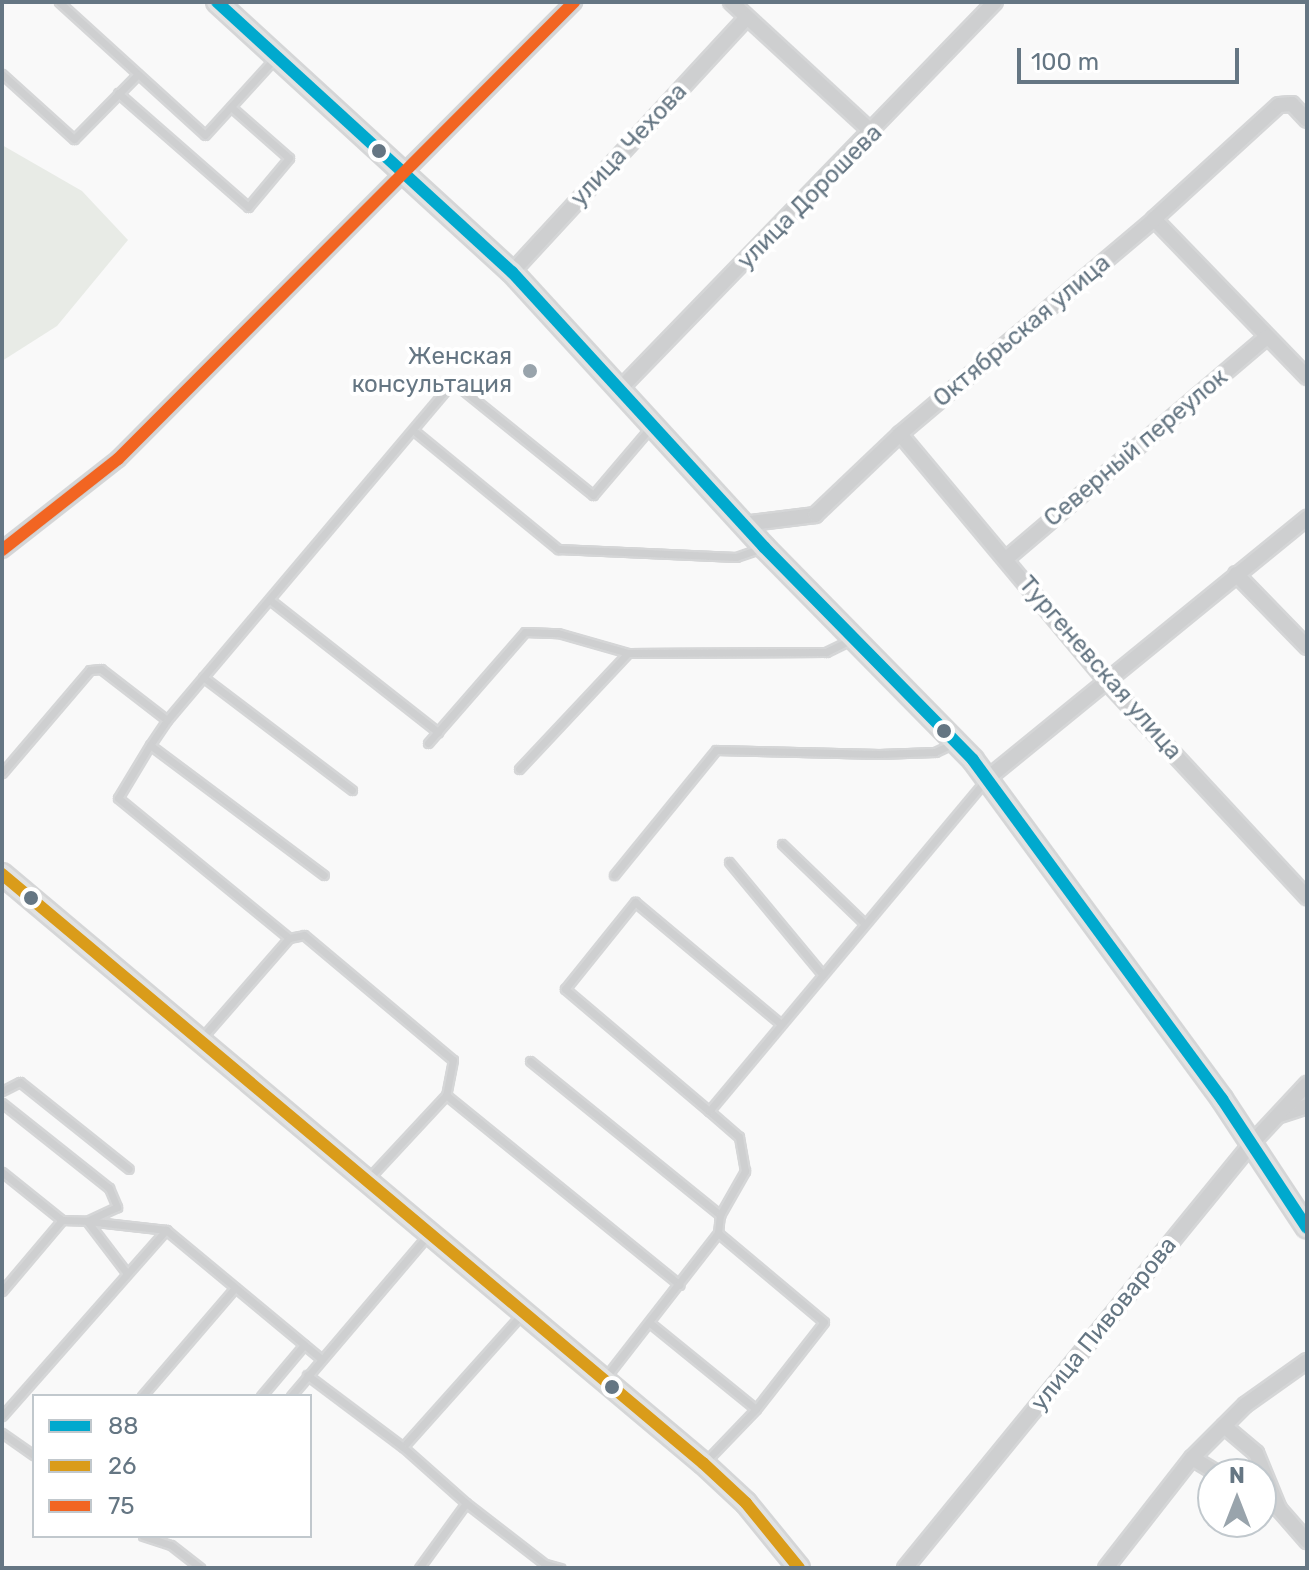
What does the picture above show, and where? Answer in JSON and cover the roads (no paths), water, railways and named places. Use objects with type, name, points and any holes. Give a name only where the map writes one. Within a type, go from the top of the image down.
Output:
[{"type":"street","points":[[217,2],[404,168],[512,272],[764,547],[956,742],[988,778],[1252,1143],[1307,1228]]},
{"type":"street","points":[[731,2],[873,133]]},
{"type":"street","name":"улица Дорошева","points":[[620,389],[873,133],[995,2]]},
{"type":"street","points":[[2,550],[118,459],[563,6]]},
{"type":"street","name":"улица Чехова","points":[[512,272],[746,18]]},
{"type":"street","name":"Октябрьская улица","points":[[743,524],[809,518],[900,434],[1154,219],[1285,101],[1307,120]]},
{"type":"street","points":[[1154,219],[1307,377]]},
{"type":"street","name":"Северный переулок","points":[[1006,559],[1267,337]]},
{"type":"street","name":"Тургеневская улица","points":[[900,434],[1107,682],[1307,897]]},
{"type":"street","points":[[988,778],[1307,518]]},
{"type":"street","points":[[1236,574],[1307,647]]},
{"type":"street","points":[[2,874],[703,1463],[746,1503],[799,1568]]},
{"type":"street","name":"улица Пивоварова","points":[[905,1568],[1252,1143],[1307,1084]]},
{"type":"street","points":[[1276,1117],[1307,1106]]},
{"type":"street","points":[[1106,1568],[1192,1458],[1224,1426],[1307,1361]]},
{"type":"street","points":[[1224,1426],[1256,1453],[1279,1509],[1307,1541]]},
{"type":"street","points":[[1192,1458],[1197,1461]]},
{"type":"lane","points":[[59,2],[205,135],[276,56]]},
{"type":"lane","points":[[2,74],[74,139],[138,74]]},
{"type":"lane","points":[[118,93],[248,207],[289,158],[231,107]]},
{"type":"lane","points":[[289,938],[118,798],[167,720],[453,382],[593,495],[653,425]]},
{"type":"lane","points":[[413,430],[558,549],[736,557],[764,547]]},
{"type":"lane","points":[[270,600],[438,732]]},
{"type":"lane","points":[[428,743],[525,632],[558,633],[628,653],[826,652],[855,638]]},
{"type":"lane","points":[[519,769],[628,653]]},
{"type":"lane","points":[[2,773],[90,670],[101,669],[167,720]]},
{"type":"lane","points":[[203,677],[352,790]]},
{"type":"lane","points":[[614,875],[716,750],[935,752],[956,742]]},
{"type":"lane","points":[[150,745],[324,875]]},
{"type":"lane","points":[[709,1111],[863,922],[988,778]]},
{"type":"lane","points":[[782,844],[863,922]]},
{"type":"lane","points":[[729,862],[822,974]]},
{"type":"lane","points":[[602,1381],[718,1233],[720,1215],[745,1171],[739,1137],[565,989],[635,902],[781,1024]]},
{"type":"lane","points":[[199,1042],[289,938],[304,935],[453,1060],[446,1095],[368,1179]]},
{"type":"lane","points":[[530,1061],[720,1215]]},
{"type":"lane","points":[[2,1091],[20,1082],[129,1169]]},
{"type":"lane","points":[[446,1095],[680,1285]]},
{"type":"lane","points":[[2,1103],[109,1188],[117,1207],[87,1221]]},
{"type":"lane","points":[[2,1172],[62,1220],[166,1230],[320,1358]]},
{"type":"lane","points":[[3,1287],[62,1220]]},
{"type":"lane","points":[[87,1221],[126,1272]]},
{"type":"lane","points":[[2,1416],[166,1230]]},
{"type":"lane","points":[[293,1394],[320,1358],[431,1233]]},
{"type":"lane","points":[[703,1463],[756,1409],[824,1322],[718,1233]]},
{"type":"lane","points":[[144,1394],[235,1288]]},
{"type":"lane","points":[[403,1447],[523,1313]]},
{"type":"lane","points":[[650,1323],[756,1409]]},
{"type":"lane","points":[[263,1394],[304,1345]]},
{"type":"lane","points":[[307,1375],[403,1447],[466,1503],[545,1564],[560,1568]]},
{"type":"lane","points":[[2,1433],[32,1454]]},
{"type":"lane","points":[[419,1568],[466,1503]]},
{"type":"lane","points":[[149,1538],[171,1545],[200,1568]]},
{"type":"lane","points":[[171,1545],[177,1538]]},
{"type":"place","name":"Женская консультация","points":[[530,371]]}]
